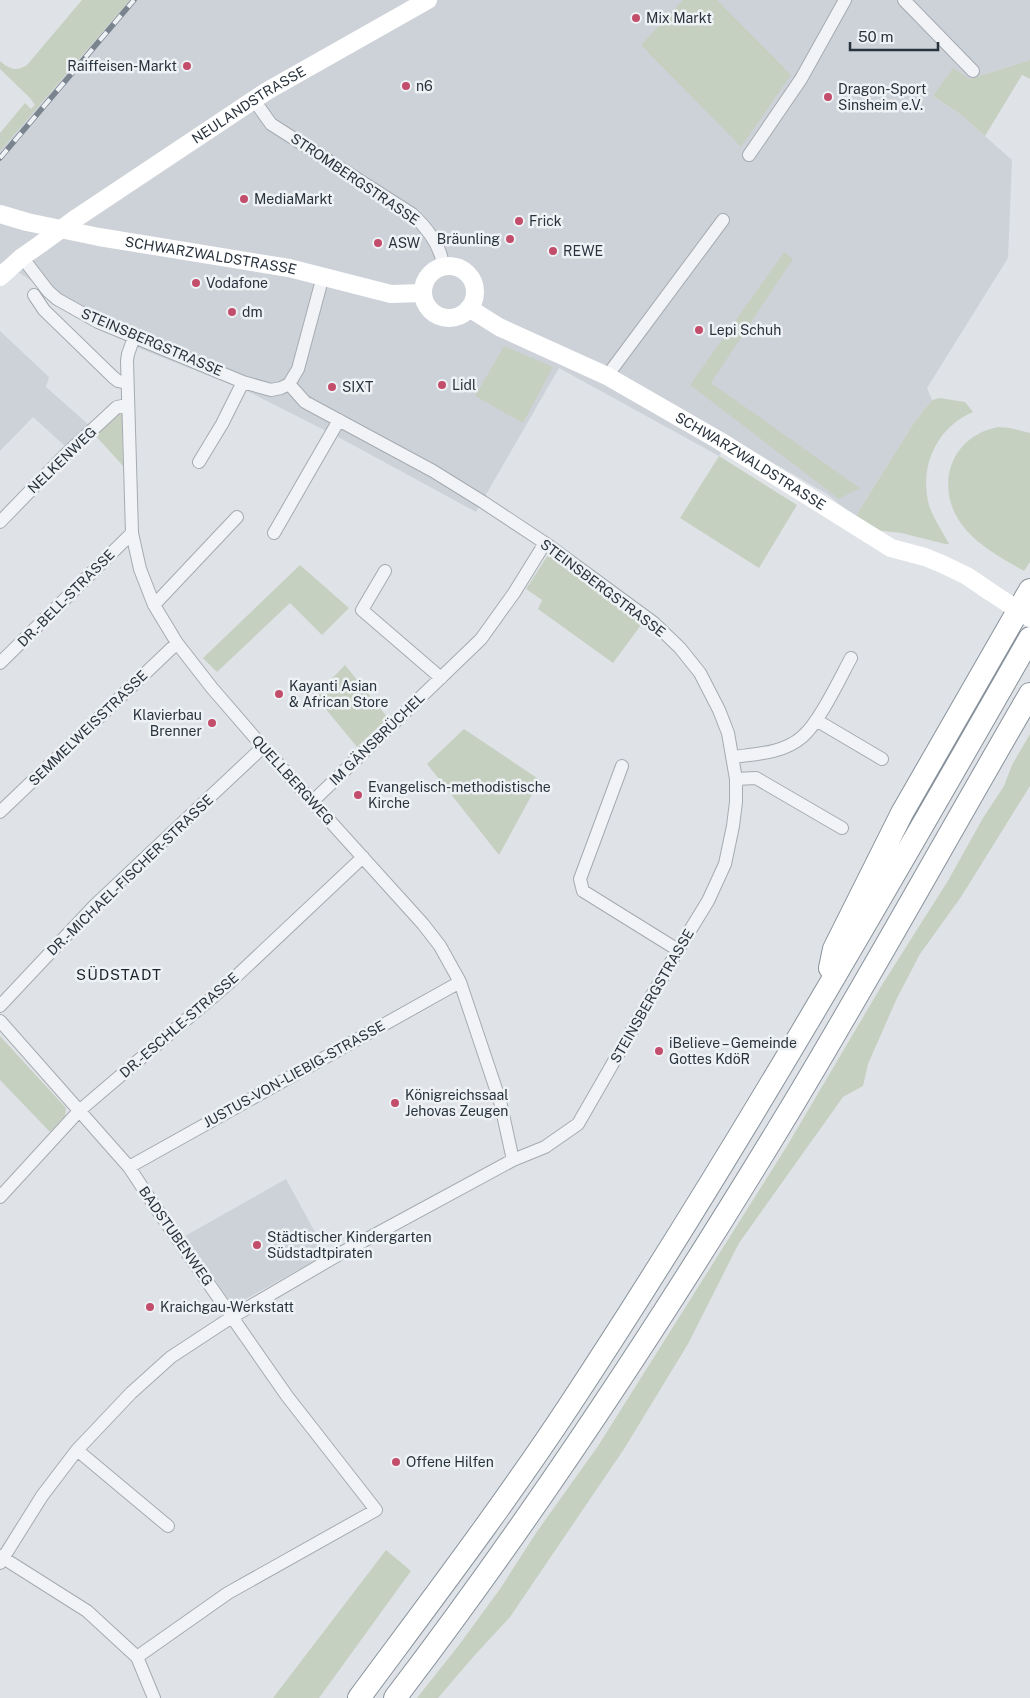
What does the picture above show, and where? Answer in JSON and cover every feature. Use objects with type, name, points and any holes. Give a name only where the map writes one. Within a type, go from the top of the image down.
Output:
[{"type":"highway","points":[[823,997],[834,949],[902,813],[1030,590]]},
{"type":"highway","points":[[359,1698],[462,1559],[567,1409],[648,1284],[823,997],[1030,638]]},
{"type":"highway","points":[[395,1698],[583,1436],[691,1270],[795,1102],[1030,694]]},
{"type":"main road","name":"NEULANDSTRASSE","points":[[0,277],[22,257],[75,219],[254,100],[428,0]]},
{"type":"main road","name":"SCHWARZWALDSTRASSE","points":[[0,214],[27,222],[99,237],[218,256],[323,276],[391,294],[423,293]]},
{"type":"main road","points":[[443,266],[459,268],[466,272],[472,280],[474,288],[474,297],[469,308],[459,316],[451,318],[435,314],[425,301],[423,293],[428,276],[434,270],[443,266]]},
{"type":"main road","name":"SCHWARZWALDSTRASSE","points":[[469,308],[499,327],[607,376],[720,442],[871,537],[891,548],[925,557],[967,576],[1030,618]]},
{"type":"street","points":[[750,155],[801,79],[845,0]]},
{"type":"street","points":[[904,0],[973,71]]},
{"type":"street","name":"STROMBERGSTRASSE","points":[[254,100],[272,124],[412,214],[429,233],[440,251],[443,266]]},
{"type":"street","points":[[607,376],[724,220]]},
{"type":"street","name":"STEINSBERGSTRASSE","points":[[1,1558],[42,1496],[77,1450],[131,1393],[171,1357],[232,1317],[343,1252],[513,1160],[545,1147],[578,1124],[708,901],[725,864],[734,818],[736,780],[728,733],[700,673],[680,648],[654,622],[544,543],[433,471],[305,402],[289,384],[271,390],[243,382],[98,322],[48,292],[22,257]]},
{"type":"street","points":[[289,384],[298,369],[323,276]]},
{"type":"street","points":[[34,295],[44,310],[113,377],[118,381],[127,383]]},
{"type":"street","name":"QUELLBERGWEG","points":[[134,337],[128,354],[127,383],[132,533],[140,569],[154,606],[177,643],[212,688],[423,924],[440,946],[460,982],[500,1101],[513,1160]]},
{"type":"street","points":[[199,462],[222,424],[243,382]]},
{"type":"street","name":"NELKENWEG","points":[[0,522],[83,438],[117,408],[128,405]]},
{"type":"street","points":[[274,533],[339,420]]},
{"type":"street","points":[[154,606],[237,518]]},
{"type":"street","name":"DR.-BELL-STRASSE","points":[[0,663],[132,533]]},
{"type":"street","name":"IM GÄNSBRÜCHEL","points":[[313,801],[481,639],[514,594],[544,543]]},
{"type":"street","points":[[385,571],[362,610],[441,678]]},
{"type":"street","name":"SEMMELWEISSTRASSE","points":[[0,812],[177,643]]},
{"type":"street","points":[[733,758],[770,752],[787,746],[803,737],[816,720],[851,658]]},
{"type":"street","points":[[816,720],[882,759]]},
{"type":"street","name":"DR.-MICHAEL-FISCHER-STRASSE","points":[[0,1006],[95,905],[263,747]]},
{"type":"street","points":[[622,766],[580,879],[583,891],[678,950]]},
{"type":"street","points":[[736,780],[756,778],[842,828]]},
{"type":"street","name":"DR.-ESCHLE-STRASSE","points":[[0,1198],[79,1111],[228,984],[363,857]]},
{"type":"street","name":"JUSTUS-VON-LIEBIG-STRASSE","points":[[129,1167],[460,982]]},
{"type":"street","name":"BADSTUBENWEG","points":[[0,1021],[129,1167],[288,1396],[376,1510],[228,1593],[137,1657]]},
{"type":"street","points":[[77,1450],[168,1526]]},
{"type":"street","points":[[1,1558],[87,1610],[137,1657],[154,1698]]},
{"type":"shaded area","points":[[130,0],[1030,0],[1030,60],[970,79],[933,96],[960,114],[1012,160],[1008,258],[927,388],[932,400],[915,421],[855,517],[827,494],[729,437],[719,456],[559,368],[476,512],[340,438],[247,391],[136,347],[2,262],[0,264],[0,151]]},
{"type":"shaded area","points":[[0,331],[49,377],[46,387],[89,425],[67,448],[33,417],[0,451]]},
{"type":"shaded area","name":"Städtischer Kindergarten Südstadtpiraten","points":[[286,1179],[327,1254],[233,1306],[185,1236]]},
{"type":"green space","points":[[82,0],[130,0],[0,151],[0,133],[25,103],[31,109],[35,105],[0,69],[0,61],[13,69],[27,65]]},
{"type":"green space","points":[[683,0],[717,0],[791,75],[741,147],[641,45]]},
{"type":"green space","points":[[1030,60],[1030,79],[1022,75],[985,136],[960,114],[933,96],[953,68],[970,79]]},
{"type":"green space","points":[[784,252],[793,259],[711,383],[860,488],[839,499],[690,385]]},
{"type":"green space","points":[[504,346],[553,367],[523,423],[475,396]]},
{"type":"green space","points":[[940,398],[965,402],[973,412],[960,419],[940,438],[933,450],[926,477],[929,505],[949,544],[901,533],[875,530],[855,517],[915,421],[932,400]]},
{"type":"green space","points":[[122,407],[123,466],[95,435]]},
{"type":"green space","points":[[998,427],[1030,433],[1030,562],[1024,571],[994,553],[973,537],[956,516],[950,501],[948,484],[950,469],[956,455],[966,442],[980,433]]},
{"type":"green space","points":[[719,456],[797,505],[759,568],[680,518]]},
{"type":"green space","points":[[548,555],[641,625],[613,663],[538,609],[542,600],[526,589]]},
{"type":"green space","points":[[300,565],[349,608],[322,635],[290,603],[217,672],[203,658]]},
{"type":"green space","points":[[345,665],[388,718],[357,747],[315,696]]},
{"type":"green space","points":[[464,729],[540,780],[499,855],[427,764]]},
{"type":"green space","points":[[1030,734],[1030,786],[961,897],[920,954],[897,998],[868,1064],[863,1086],[843,1097],[739,1243],[688,1344],[624,1449],[510,1617],[438,1698],[417,1698],[500,1589],[536,1533],[598,1446],[787,1146],[882,985],[949,879],[983,818],[1004,786],[1012,765]]},
{"type":"green space","points":[[0,1036],[66,1108],[65,1116],[50,1132],[0,1080]]},
{"type":"green space","points":[[386,1550],[411,1571],[319,1698],[273,1698]]},
{"type":"railway","points":[[0,158],[134,0]]},
{"type":"place","name":"Mix Markt","points":[[636,18]]},
{"type":"place","name":"Raiffeisen-Markt","points":[[187,66]]},
{"type":"place","name":"n6","points":[[406,86]]},
{"type":"place","name":"Dragon-Sport Sinsheim e.V.","points":[[828,97]]},
{"type":"place","name":"MediaMarkt","points":[[244,199]]},
{"type":"place","name":"Frick","points":[[519,221]]},
{"type":"place","name":"Bräunling","points":[[510,239]]},
{"type":"place","name":"ASW","points":[[378,243]]},
{"type":"place","name":"REWE","points":[[553,251]]},
{"type":"place","name":"Vodafone","points":[[196,283]]},
{"type":"place","name":"dm","points":[[232,312]]},
{"type":"place","name":"Lepi Schuh","points":[[699,330]]},
{"type":"place","name":"Lidl","points":[[442,385]]},
{"type":"place","name":"SIXT","points":[[332,387]]},
{"type":"place","name":"Kayanti Asian & African Store","points":[[279,694]]},
{"type":"place","name":"Klavierbau Brenner","points":[[212,723]]},
{"type":"place","name":"Evangelisch-methodistische Kirche","points":[[358,795]]},
{"type":"place","name":"iBelieve – Gemeinde Gottes KdöR","points":[[659,1051]]},
{"type":"place","name":"Königreichssaal Jehovas Zeugen","points":[[395,1103]]},
{"type":"place","name":"Städtischer Kindergarten Südstadtpiraten","points":[[257,1245]]},
{"type":"place","name":"Kraichgau-Werkstatt","points":[[150,1307]]},
{"type":"place","name":"Offene Hilfen","points":[[396,1462]]},
{"type":"district","name":"SÜDSTADT","points":[[119,975]]}]
